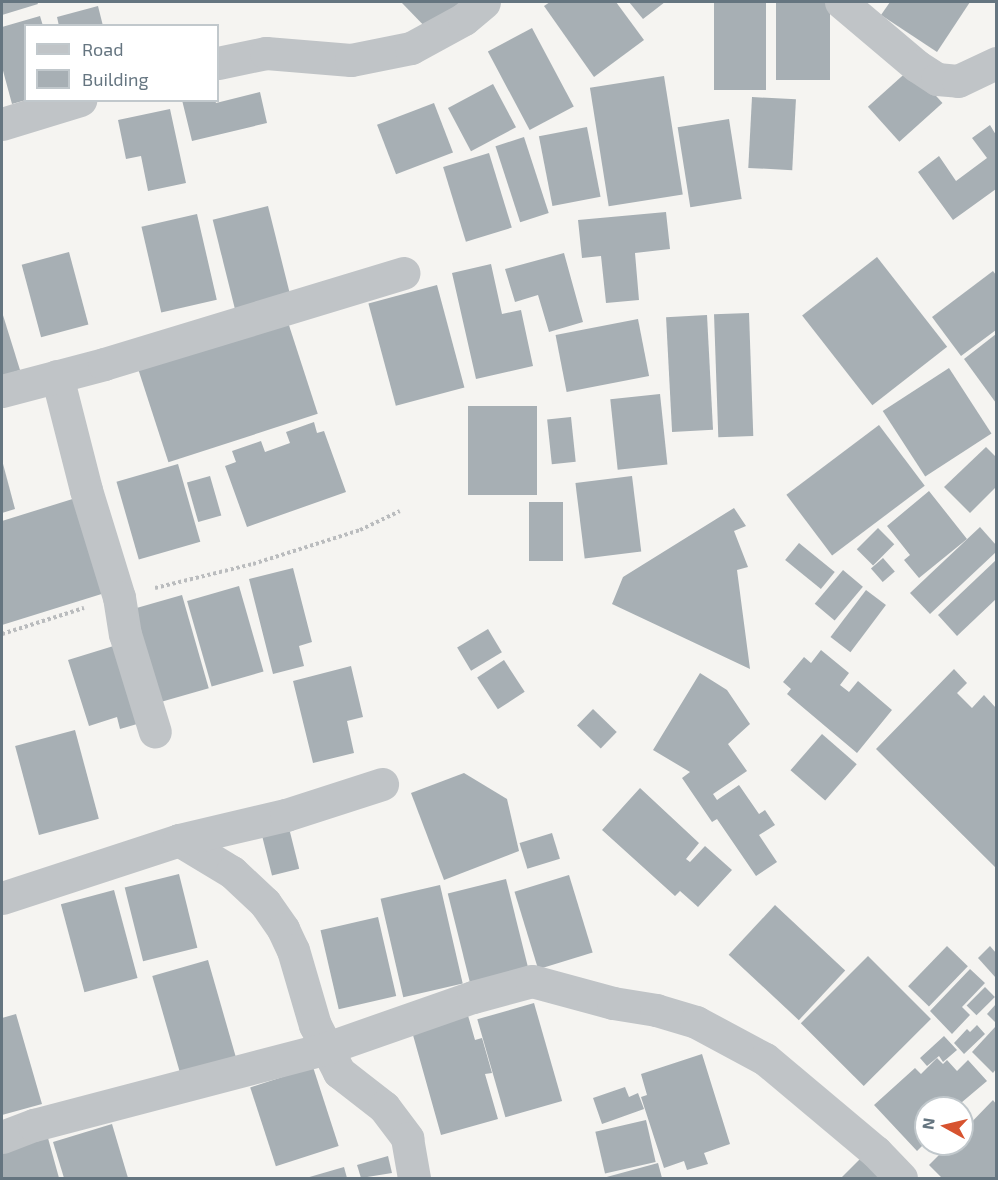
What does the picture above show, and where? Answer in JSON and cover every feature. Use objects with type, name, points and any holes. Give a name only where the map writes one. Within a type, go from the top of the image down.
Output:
[{"type":"street","points":[[219,63],[266,53],[351,60],[411,48],[464,19],[484,2]]},
{"type":"street","points":[[841,2],[917,66],[937,78],[958,81],[996,63]]},
{"type":"street","points":[[2,124],[74,102]]},
{"type":"street","points":[[2,391],[403,273]]},
{"type":"street","points":[[57,376],[86,490],[118,597],[125,634],[155,732]]},
{"type":"street","points":[[2,898],[179,840],[286,815],[382,784]]},
{"type":"street","points":[[179,840],[232,873],[265,903],[283,929],[293,950],[315,1025],[339,1072],[384,1107],[407,1138],[414,1179]]},
{"type":"street","points":[[2,1137],[34,1125],[327,1048],[473,998],[532,981],[613,1003],[656,1010],[696,1022],[765,1059],[876,1152],[902,1179]]},
{"type":"path","points":[[2,634],[118,597],[253,564],[360,530],[400,511]]},
{"type":"building","points":[[2,2],[37,2],[38,4],[2,15]]},
{"type":"building","points":[[401,2],[466,2],[432,34]]},
{"type":"building","points":[[550,2],[616,2],[644,40],[594,77],[544,6]]},
{"type":"building","points":[[629,2],[665,2],[643,19]]},
{"type":"building","points":[[714,2],[766,2],[766,90],[714,90]]},
{"type":"building","points":[[776,2],[830,2],[830,80],[776,80]]},
{"type":"building","points":[[890,2],[970,2],[937,52],[881,15]]},
{"type":"building","points":[[98,6],[102,24],[59,24],[57,17]]},
{"type":"building","points":[[40,16],[42,24],[24,24],[24,101],[12,104],[2,67],[2,27]]},
{"type":"building","points":[[532,28],[574,107],[530,130],[488,51]]},
{"type":"building","points":[[911,68],[942,103],[899,142],[868,107]]},
{"type":"building","points":[[664,76],[683,195],[609,206],[590,88]]},
{"type":"building","points":[[493,84],[516,127],[471,151],[448,108]]},
{"type":"building","points":[[260,92],[267,123],[192,141],[182,102],[216,103]]},
{"type":"building","points":[[752,97],[796,99],[792,170],[748,168]]},
{"type":"building","points":[[434,103],[453,152],[396,174],[377,125]]},
{"type":"building","points":[[170,109],[186,183],[148,191],[141,156],[126,159],[118,120]]},
{"type":"building","points":[[729,119],[742,199],[690,207],[678,127]]},
{"type":"building","points":[[990,125],[996,135],[996,189],[953,220],[918,172],[939,156],[956,181],[987,158],[972,138]]},
{"type":"building","points":[[587,127],[601,197],[552,206],[539,136]]},
{"type":"building","points":[[524,137],[549,213],[520,222],[495,146]]},
{"type":"building","points":[[489,153],[512,228],[466,242],[443,167]]},
{"type":"building","points":[[268,206],[290,296],[235,310],[213,220]]},
{"type":"building","points":[[666,212],[670,249],[635,253],[639,300],[606,303],[601,256],[582,258],[578,220]]},
{"type":"building","points":[[197,214],[217,300],[161,313],[141,227]]},
{"type":"building","points":[[69,252],[88,324],[41,337],[22,265]]},
{"type":"building","points":[[564,253],[583,322],[549,332],[538,295],[515,302],[505,269]]},
{"type":"building","points":[[877,257],[947,347],[872,405],[802,315]]},
{"type":"building","points":[[491,264],[502,314],[521,310],[533,366],[476,379],[452,273]]},
{"type":"building","points":[[993,271],[996,275],[996,330],[961,356],[932,317]]},
{"type":"building","points":[[437,285],[464,387],[396,406],[368,303]]},
{"type":"building","points":[[2,312],[20,370],[2,376]]},
{"type":"building","points":[[285,313],[318,414],[168,462],[136,362]]},
{"type":"building","points":[[749,313],[753,436],[718,437],[714,314]]},
{"type":"building","points":[[707,315],[713,430],[672,432],[666,317]]},
{"type":"building","points":[[638,319],[649,376],[567,392],[556,335]]},
{"type":"building","points":[[996,334],[996,403],[964,359]]},
{"type":"building","points":[[949,368],[991,433],[925,476],[883,411]]},
{"type":"building","points":[[660,394],[667,465],[618,470],[610,399]]},
{"type":"building","points":[[468,406],[537,406],[537,495],[468,495]]},
{"type":"building","points":[[571,417],[576,462],[552,464],[547,420]]},
{"type":"building","points":[[314,422],[317,433],[324,431],[346,492],[247,527],[225,466],[236,462],[232,451],[261,441],[265,452],[290,443],[286,432]]},
{"type":"building","points":[[879,425],[925,486],[832,556],[786,495]]},
{"type":"building","points":[[986,447],[996,457],[996,487],[970,513],[944,487]]},
{"type":"building","points":[[2,460],[15,509],[2,513]]},
{"type":"building","points":[[178,464],[200,542],[139,560],[116,482]]},
{"type":"building","points":[[210,476],[221,515],[198,522],[187,483]]},
{"type":"building","points":[[632,476],[641,551],[585,558],[575,483]]},
{"type":"building","points":[[929,491],[967,539],[919,578],[904,560],[910,555],[887,526]]},
{"type":"building","points":[[79,497],[108,592],[2,625],[2,521]]},
{"type":"building","points":[[529,502],[563,502],[563,561],[529,561]]},
{"type":"building","points":[[734,508],[746,526],[734,531],[748,567],[737,570],[750,669],[612,604],[623,577]]},
{"type":"building","points":[[980,527],[996,545],[996,552],[930,614],[910,593]]},
{"type":"building","points":[[878,528],[894,544],[873,565],[857,549]]},
{"type":"building","points":[[799,543],[835,572],[821,589],[785,560]]},
{"type":"building","points":[[883,558],[895,572],[883,582],[871,568]]},
{"type":"building","points":[[996,560],[996,599],[957,636],[938,615]]},
{"type":"building","points":[[293,568],[312,642],[299,646],[304,666],[273,674],[249,579]]},
{"type":"building","points":[[843,570],[863,587],[835,620],[815,604]]},
{"type":"building","points":[[239,586],[264,672],[212,686],[187,601]]},
{"type":"building","points":[[866,590],[886,605],[850,652],[830,637]]},
{"type":"building","points":[[182,595],[209,688],[151,705],[124,612]]},
{"type":"building","points":[[488,629],[502,652],[471,671],[457,648]]},
{"type":"building","points":[[120,644],[144,722],[120,729],[117,717],[89,726],[68,660]]},
{"type":"building","points":[[821,650],[849,673],[840,685],[849,692],[858,681],[892,710],[857,753],[787,694],[791,689],[783,682],[804,657],[811,663]]},
{"type":"building","points":[[504,660],[525,692],[498,709],[477,677]]},
{"type":"building","points":[[351,666],[363,717],[347,721],[354,753],[313,763],[293,681]]},
{"type":"building","points":[[954,669],[967,683],[957,693],[972,708],[984,695],[996,708],[996,868],[876,749]]},
{"type":"building","points":[[700,673],[727,690],[750,724],[728,744],[747,771],[713,794],[717,800],[739,785],[759,814],[765,810],[775,825],[759,835],[777,862],[756,876],[717,819],[712,822],[682,778],[690,772],[653,750]]},
{"type":"building","points":[[593,709],[617,732],[601,748],[577,726]]},
{"type":"building","points":[[75,730],[99,819],[39,835],[15,746]]},
{"type":"building","points":[[822,734],[857,764],[825,800],[791,770]]},
{"type":"building","points":[[464,773],[507,799],[519,851],[444,880],[411,793]]},
{"type":"building","points":[[640,788],[699,843],[686,859],[690,862],[705,846],[732,870],[698,907],[680,891],[675,896],[602,830]]},
{"type":"building","points":[[289,828],[299,869],[272,876],[262,835]]},
{"type":"building","points":[[552,833],[560,859],[527,869],[519,843]]},
{"type":"building","points":[[179,874],[197,948],[143,961],[125,888]]},
{"type":"building","points":[[569,875],[593,952],[538,969],[514,892]]},
{"type":"building","points":[[506,879],[529,972],[471,987],[448,894]]},
{"type":"building","points":[[440,885],[463,983],[403,997],[381,899]]},
{"type":"building","points":[[114,890],[138,978],[84,992],[61,904]]},
{"type":"building","points":[[775,905],[845,970],[799,1020],[729,955]]},
{"type":"building","points":[[378,917],[396,996],[339,1009],[321,930]]},
{"type":"building","points":[[947,946],[968,966],[929,1006],[908,986]]},
{"type":"building","points":[[990,946],[996,953],[996,978],[978,958]]},
{"type":"building","points":[[868,956],[931,1019],[864,1086],[801,1023]]},
{"type":"building","points":[[208,960],[236,1058],[180,1074],[152,976]]},
{"type":"building","points":[[970,969],[985,983],[962,1007],[970,1015],[952,1034],[930,1011]]},
{"type":"building","points":[[985,987],[995,997],[977,1015],[967,1005]]},
{"type":"building","points":[[534,1003],[562,1101],[505,1117],[477,1019]]},
{"type":"building","points":[[996,1004],[996,1023],[987,1014]]},
{"type":"building","points":[[467,1012],[475,1040],[482,1038],[492,1073],[485,1074],[498,1119],[441,1135],[411,1028]]},
{"type":"building","points":[[16,1014],[42,1104],[2,1115],[2,1018]]},
{"type":"building","points":[[977,1025],[985,1034],[964,1054],[954,1043],[967,1029],[970,1032]]},
{"type":"building","points":[[996,1026],[996,1069],[993,1073],[972,1052]]},
{"type":"building","points":[[944,1036],[957,1050],[943,1062],[939,1056],[927,1066],[920,1058]]},
{"type":"building","points":[[702,1054],[730,1144],[704,1153],[708,1164],[687,1170],[684,1161],[664,1168],[641,1097],[647,1095],[641,1074]]},
{"type":"building","points":[[937,1058],[943,1064],[947,1060],[957,1071],[968,1060],[987,1081],[969,1096],[914,1096],[914,1148],[874,1105],[915,1068],[921,1074]]},
{"type":"building","points":[[313,1067],[339,1146],[276,1166],[250,1087]]},
{"type":"building","points":[[625,1087],[629,1097],[638,1093],[644,1109],[602,1124],[593,1098]]},
{"type":"building","points":[[993,1100],[996,1104],[996,1178],[942,1178],[929,1165],[938,1156],[974,1156],[974,1120]]},
{"type":"building","points":[[646,1120],[656,1162],[605,1174],[595,1132]]},
{"type":"building","points":[[112,1124],[128,1178],[64,1178],[53,1142]]},
{"type":"building","points":[[48,1138],[59,1178],[2,1178],[2,1151]]},
{"type":"building","points":[[866,1153],[891,1178],[841,1178]]},
{"type":"building","points":[[388,1156],[392,1173],[361,1178],[357,1165]]},
{"type":"building","points":[[658,1163],[662,1178],[603,1178]]},
{"type":"building","points":[[344,1167],[347,1178],[306,1178]]}]
